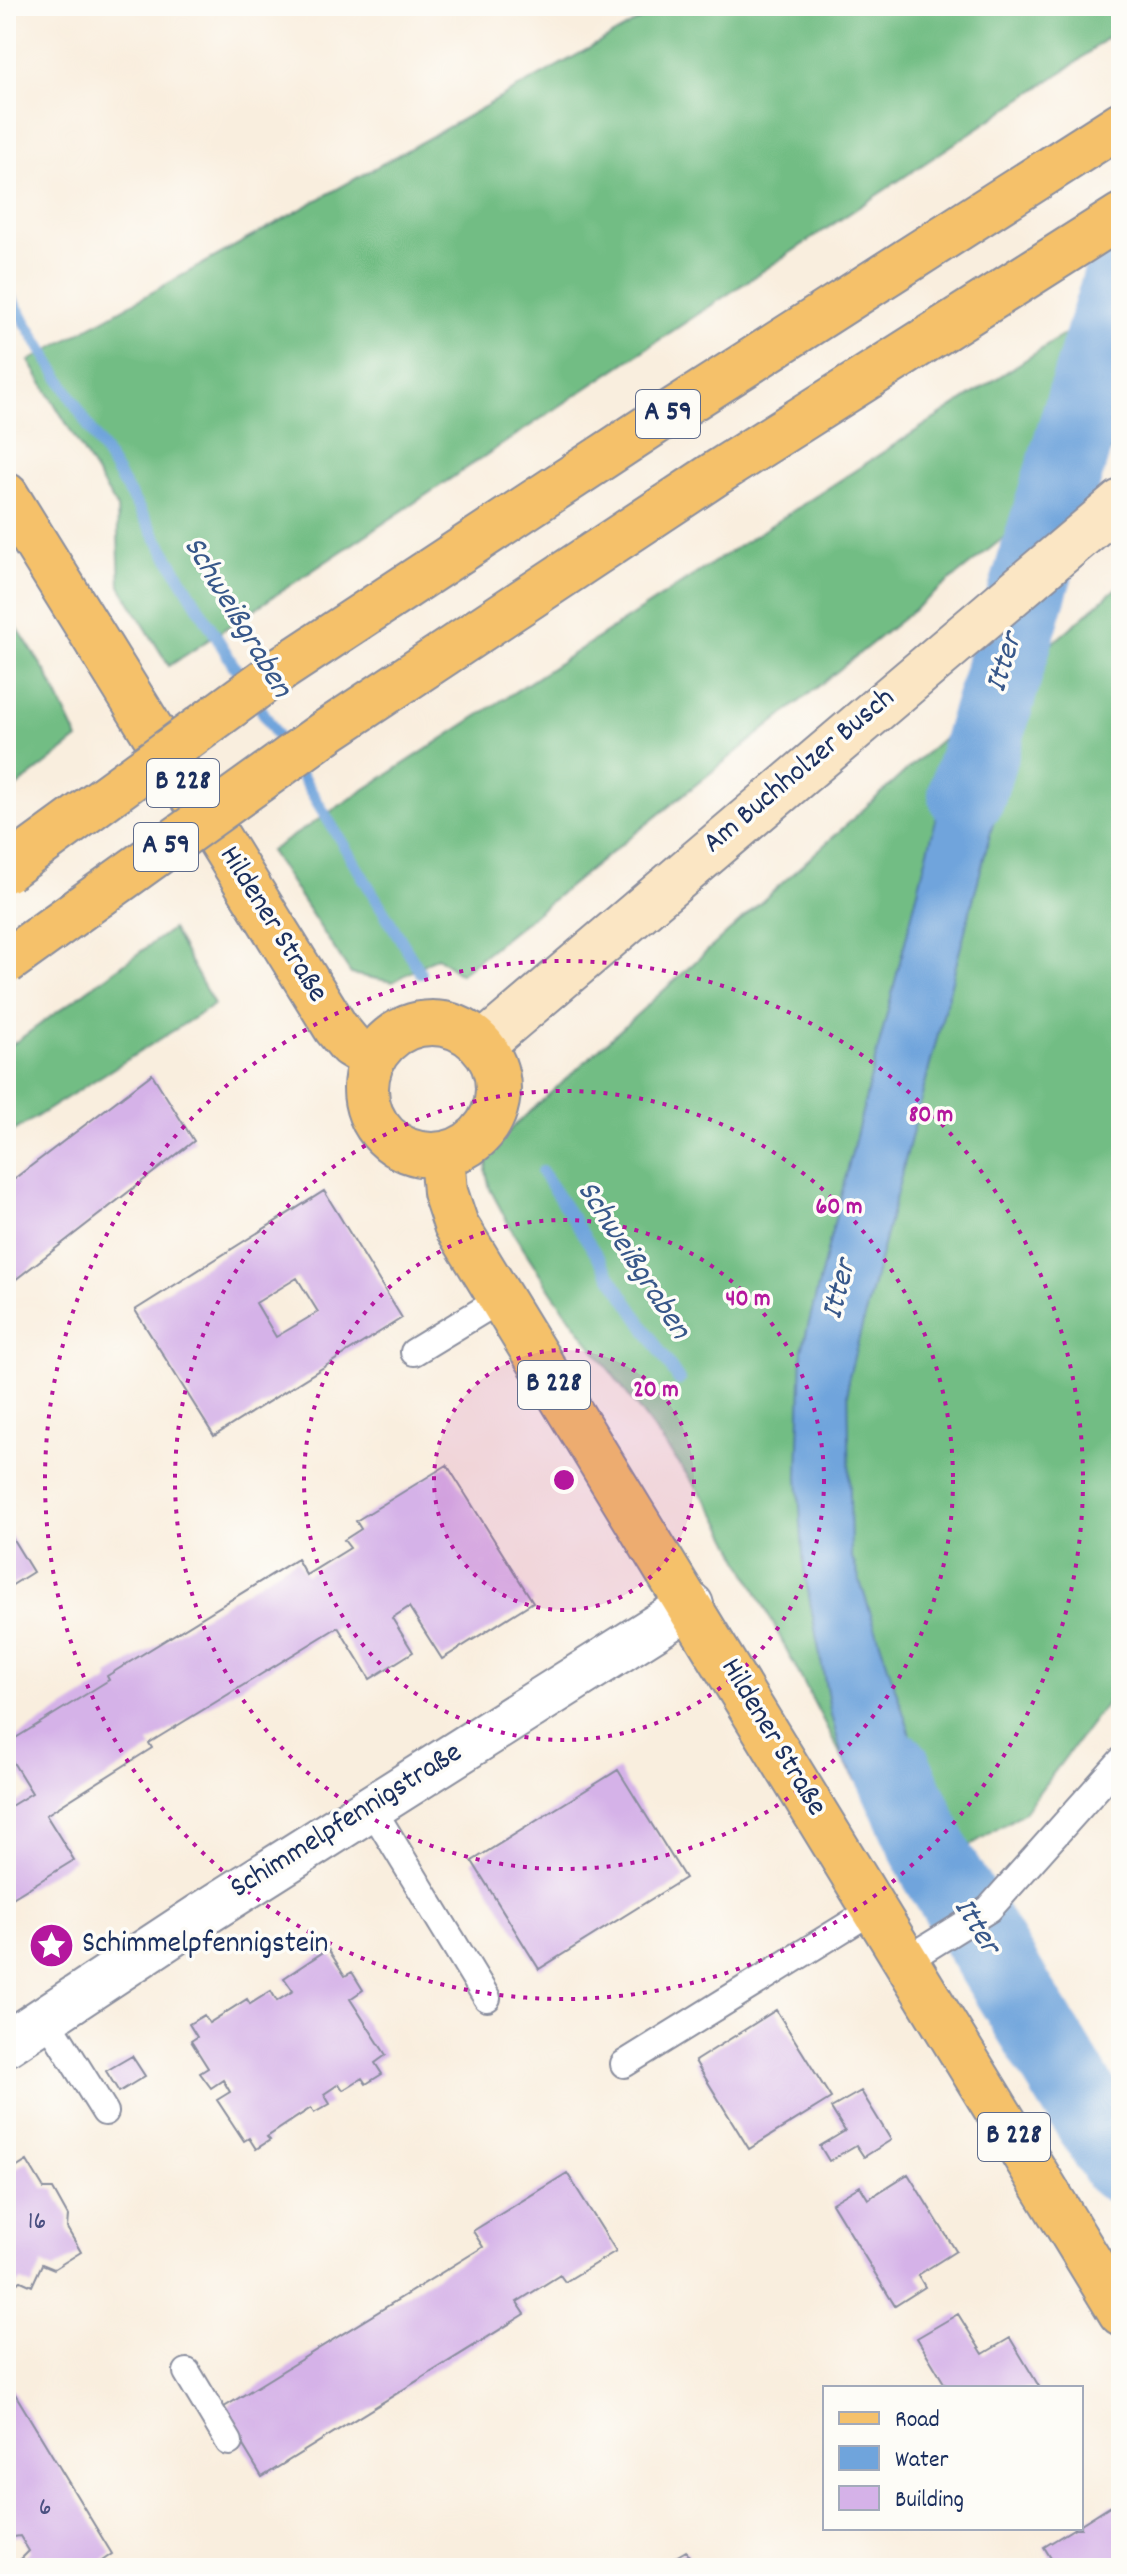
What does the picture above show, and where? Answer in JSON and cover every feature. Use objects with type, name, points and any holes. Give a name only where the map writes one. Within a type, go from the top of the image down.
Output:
[{"type":"main road","name":"A 59","points":[[6,870],[281,669],[1121,124]]},
{"type":"main road","name":"A 59","points":[[6,962],[326,732],[715,474],[1121,216]]},
{"type":"main road","name":"Hildener Straße","points":[[6,495],[336,1028],[350,1045],[373,1059]]},
{"type":"main road","name":"Am Buchholzer Busch","points":[[482,1045],[1121,502]]},
{"type":"main road","points":[[424,1024],[452,1025],[482,1045],[493,1063],[499,1082],[498,1103],[491,1122],[462,1150],[442,1156],[421,1156],[401,1149],[384,1137],[366,1099],[366,1078],[373,1059],[398,1032],[424,1024]]},
{"type":"main road","name":"Hildener Straße","points":[[442,1156],[445,1192],[456,1225],[876,1908],[916,1955],[1121,2313]]},
{"type":"street","name":"Schimmelpfennigstraße","points":[[6,2044],[371,1807],[691,1605]]},
{"type":"lane","points":[[414,1352],[501,1299]]},
{"type":"lane","points":[[916,1955],[989,1909],[1121,1761]]},
{"type":"lane","points":[[371,1807],[487,1998]]},
{"type":"lane","points":[[624,2064],[876,1908]]},
{"type":"lane","points":[[45,2016],[105,2112]]},
{"type":"lane","points":[[187,2372],[229,2442]]},
{"type":"green space","points":[[665,6],[1121,6],[1121,26],[1077,62],[169,666],[120,586],[117,508],[29,361]]},
{"type":"green space","points":[[1088,319],[1043,506],[460,974],[437,957],[393,982],[351,974],[270,851]]},
{"type":"green space","points":[[1121,340],[1121,442],[1094,467]]},
{"type":"green space","points":[[1121,584],[1121,1684],[1023,1813],[951,1857],[910,1860],[843,1759],[717,1515],[553,1294],[514,1234],[490,1189],[486,1171],[491,1147],[919,759]]},
{"type":"green space","points":[[6,610],[47,674],[78,739],[6,795]]},
{"type":"green space","points":[[172,929],[214,1005],[6,1136],[6,1049]]},
{"type":"water","points":[[1121,300],[1121,340],[1094,467],[1043,506],[1088,319]]},
{"type":"water","points":[[1036,658],[848,1380],[851,1554],[951,1857],[917,1879],[843,1759],[831,1715],[804,1569],[798,1476],[802,1350],[960,724]]},
{"type":"water","points":[[1030,1968],[1121,2117],[1121,2209],[990,1995]]},
{"type":"building","points":[[152,1074],[194,1141],[6,1287],[6,1185]]},
{"type":"building","points":[[324,1191],[402,1318],[214,1436],[135,1310]],"holes":[[[297,1278],[318,1312],[276,1337],[256,1303]]]},
{"type":"building","points":[[447,1465],[533,1602],[442,1659],[409,1607],[392,1618],[413,1652],[370,1679],[338,1627],[149,1743],[152,1748],[46,1815],[74,1860],[6,1902],[6,1809],[32,1793],[6,1751],[6,1744],[109,1680],[107,1676],[297,1559],[306,1575],[350,1548],[344,1540],[361,1529],[356,1521]]},
{"type":"building","points":[[6,1528],[33,1572],[6,1589]]},
{"type":"building","points":[[618,1770],[685,1878],[539,1969],[472,1861]]},
{"type":"building","points":[[328,1949],[345,1976],[352,1972],[363,1990],[350,1999],[386,2055],[375,2063],[382,2074],[366,2084],[362,2078],[343,2090],[339,2084],[324,2094],[330,2104],[314,2113],[311,2108],[267,2137],[270,2140],[256,2149],[249,2138],[244,2141],[217,2100],[230,2092],[223,2080],[211,2088],[200,2073],[208,2068],[191,2041],[197,2037],[189,2024],[204,2015],[209,2023],[247,1999],[250,2004],[271,1991],[277,2001],[293,1991],[284,1978]]},
{"type":"building","points":[[776,2010],[831,2098],[749,2149],[695,2061]]},
{"type":"building","points":[[132,2056],[145,2076],[119,2092],[106,2071]]},
{"type":"building","points":[[861,2091],[891,2140],[864,2157],[856,2145],[829,2161],[820,2146],[845,2131],[831,2108]]},
{"type":"building","points":[[27,2161],[44,2189],[53,2189],[68,2216],[67,2228],[81,2252],[54,2269],[42,2264],[32,2286],[21,2281],[6,2290],[6,2174]]},
{"type":"building","points":[[567,2173],[616,2251],[565,2282],[560,2275],[517,2302],[525,2314],[262,2477],[221,2409],[483,2247],[473,2231]]},
{"type":"building","points":[[908,2174],[956,2251],[918,2275],[925,2287],[895,2306],[832,2203],[860,2186],[868,2199]]},
{"type":"building","points":[[958,2314],[983,2354],[1010,2338],[1039,2386],[946,2386],[917,2338]]},
{"type":"building","points":[[6,2379],[112,2554],[99,2563],[102,2568],[24,2568],[20,2560],[29,2551],[20,2536],[6,2538]]},
{"type":"building","points":[[1113,2504],[1121,2518],[1121,2568],[1057,2568],[1044,2547],[1072,2530],[1083,2530],[1083,2523]]},
{"type":"building","points":[[686,2551],[696,2568],[657,2568]]},
{"type":"waterway","name":"Itter","points":[[967,794],[1121,281]]},
{"type":"waterway","name":"Schweißgraben","points":[[6,290],[245,684]]},
{"type":"waterway","name":"Schweißgraben","points":[[255,699],[421,973]]},
{"type":"waterway","name":"Schweißgraben","points":[[542,1172],[679,1380]]},
{"type":"waterway","name":"Itter","points":[[893,1769],[937,1866],[1121,2165]]},
{"type":"place","name":"Schimmelpfennigstein","points":[[51,1945]]}]
